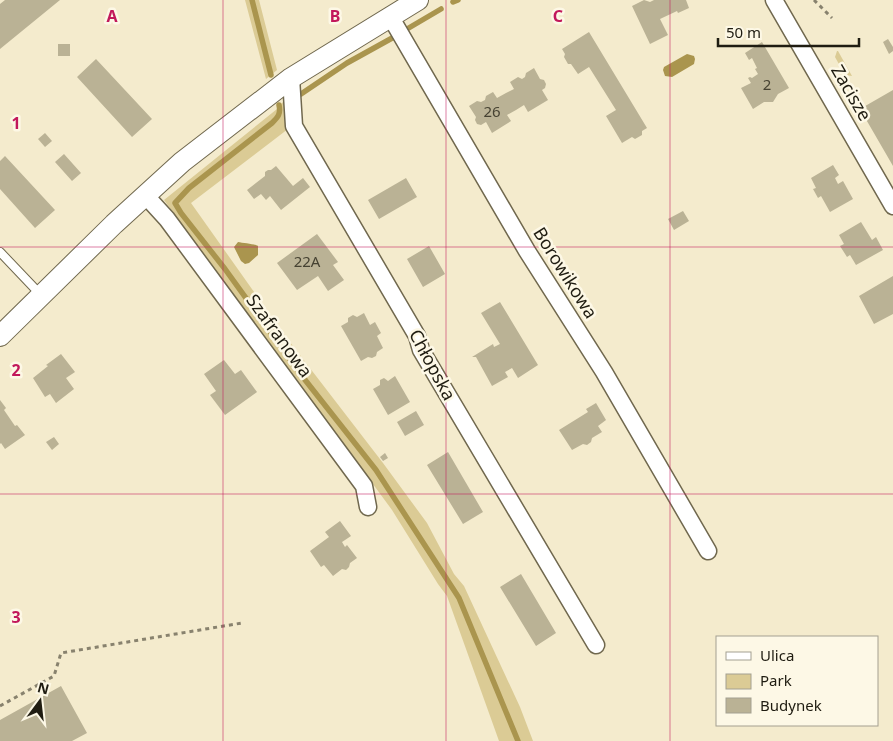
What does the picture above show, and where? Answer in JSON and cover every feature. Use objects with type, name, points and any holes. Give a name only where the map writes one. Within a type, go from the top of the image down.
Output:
[{"type":"street","points":[[0,336],[114,224],[182,162],[291,78],[418,0]]},
{"type":"street","name":"Zacisze","points":[[774,0],[893,206]]},
{"type":"street","name":"Borowikowa","points":[[390,16],[527,251],[604,372],[708,551]]},
{"type":"street","name":"Chłopska","points":[[291,78],[294,126],[417,336],[422,350],[596,645]]},
{"type":"street","name":"Szafranowa","points":[[146,196],[167,219],[364,486],[368,507]]},
{"type":"lane","points":[[0,252],[41,296]]},
{"type":"path","points":[[814,0],[832,18]]},
{"type":"path","points":[[0,706],[54,676],[61,653],[242,623]]},
{"type":"green space","points":[[245,0],[259,0],[277,70],[266,79]]},
{"type":"green space","points":[[837,51],[852,76],[845,75],[835,57]]},
{"type":"green space","points":[[286,100],[288,129],[191,203],[286,337],[427,523],[454,574],[464,586],[520,707],[533,741],[499,741],[447,596],[392,510],[164,200]]},
{"type":"shaded area","points":[[687,54],[694,56],[694,64],[672,77],[665,76],[664,67]]},
{"type":"shaded area","points":[[238,242],[258,246],[258,255],[245,264],[241,261],[234,247]]},
{"type":"building","points":[[5,0],[60,0],[0,49],[0,4]]},
{"type":"building","points":[[644,0],[650,2],[654,0],[686,0],[689,8],[660,19],[668,35],[650,44],[632,6]]},
{"type":"building","points":[[589,32],[647,128],[642,131],[642,135],[635,139],[632,137],[622,143],[606,116],[616,110],[589,67],[578,74],[564,57],[565,54],[562,49]]},
{"type":"building","points":[[888,39],[893,47],[893,51],[889,54],[883,42]]},
{"type":"building","points":[[762,42],[789,88],[778,94],[773,102],[764,102],[753,109],[741,88],[751,83],[748,78],[758,74],[752,58],[749,60],[745,53]]},
{"type":"building","points":[[58,44],[70,44],[70,56],[58,56]]},
{"type":"building","points":[[96,59],[152,119],[132,137],[77,77]]},
{"type":"building","points":[[534,68],[540,79],[544,80],[546,84],[542,90],[548,100],[528,112],[524,105],[507,115],[511,121],[492,133],[486,122],[481,125],[477,124],[476,117],[469,106],[477,101],[485,100],[486,96],[493,92],[497,98],[514,89],[510,82],[518,77],[522,79],[526,73]]},
{"type":"building","points":[[893,90],[893,166],[860,109]]},
{"type":"building","points":[[45,133],[52,141],[45,147],[38,139]]},
{"type":"building","points":[[64,154],[81,173],[72,181],[55,162]]},
{"type":"building","points":[[5,156],[55,210],[35,228],[0,189],[0,161]]},
{"type":"building","points":[[833,165],[839,175],[835,178],[838,184],[843,181],[853,199],[830,212],[821,196],[818,198],[813,189],[816,188],[811,178]]},
{"type":"building","points":[[276,166],[293,186],[303,178],[310,187],[281,210],[270,196],[266,200],[261,194],[254,199],[247,190],[265,176],[265,172]]},
{"type":"building","points":[[406,178],[417,197],[379,219],[368,200]]},
{"type":"building","points":[[683,211],[689,221],[674,230],[668,219]]},
{"type":"building","points":[[861,222],[872,240],[876,237],[883,250],[856,265],[850,255],[847,257],[840,246],[844,244],[839,235]]},
{"type":"building","points":[[317,234],[338,262],[333,265],[344,280],[328,291],[318,276],[297,290],[277,263]]},
{"type":"building","points":[[429,246],[445,274],[423,287],[407,259]]},
{"type":"building","points":[[893,276],[893,314],[874,324],[859,296]]},
{"type":"building","points":[[500,302],[538,365],[518,378],[512,368],[505,372],[508,377],[492,386],[476,357],[472,357],[493,344],[494,347],[500,344],[481,313]]},
{"type":"building","points":[[364,313],[370,325],[375,322],[381,333],[377,336],[383,348],[377,352],[376,356],[368,357],[361,361],[341,326],[348,322],[348,318],[353,315],[357,317]]},
{"type":"building","points":[[61,354],[75,372],[66,378],[74,389],[56,403],[50,394],[45,397],[33,378]]},
{"type":"building","points":[[224,360],[235,374],[241,370],[257,392],[225,415],[210,395],[216,391],[204,374]]},
{"type":"building","points":[[395,376],[410,402],[388,415],[373,389],[380,385],[380,380],[384,378],[388,381]]},
{"type":"building","points":[[0,400],[6,408],[4,410],[15,426],[17,425],[25,435],[5,449],[0,444]]},
{"type":"building","points":[[596,403],[606,420],[598,426],[602,432],[592,438],[591,442],[587,445],[583,444],[572,450],[559,430],[588,412],[586,409]]},
{"type":"building","points":[[416,411],[424,425],[405,436],[397,422]]},
{"type":"building","points":[[54,437],[59,444],[52,450],[46,442]]},
{"type":"building","points":[[448,452],[483,512],[463,524],[427,465]]},
{"type":"building","points":[[385,453],[388,458],[383,461],[380,457]]},
{"type":"building","points":[[340,521],[351,536],[342,542],[345,547],[347,545],[357,558],[350,563],[346,570],[342,569],[333,576],[324,565],[321,567],[310,551],[329,537],[325,532]]},
{"type":"building","points":[[521,574],[556,633],[536,646],[500,587]]},
{"type":"building","points":[[61,686],[87,733],[72,741],[0,741],[0,720]]},
{"type":"waterway","points":[[252,0],[271,75]]},
{"type":"waterway","points":[[453,2],[458,0]]},
{"type":"waterway","points":[[407,29],[441,9]]},
{"type":"waterway","points":[[301,94],[347,63],[394,37]]},
{"type":"waterway","points":[[279,105],[280,111],[272,123],[189,188],[175,203],[302,376],[376,470],[459,598],[518,741]]}]
